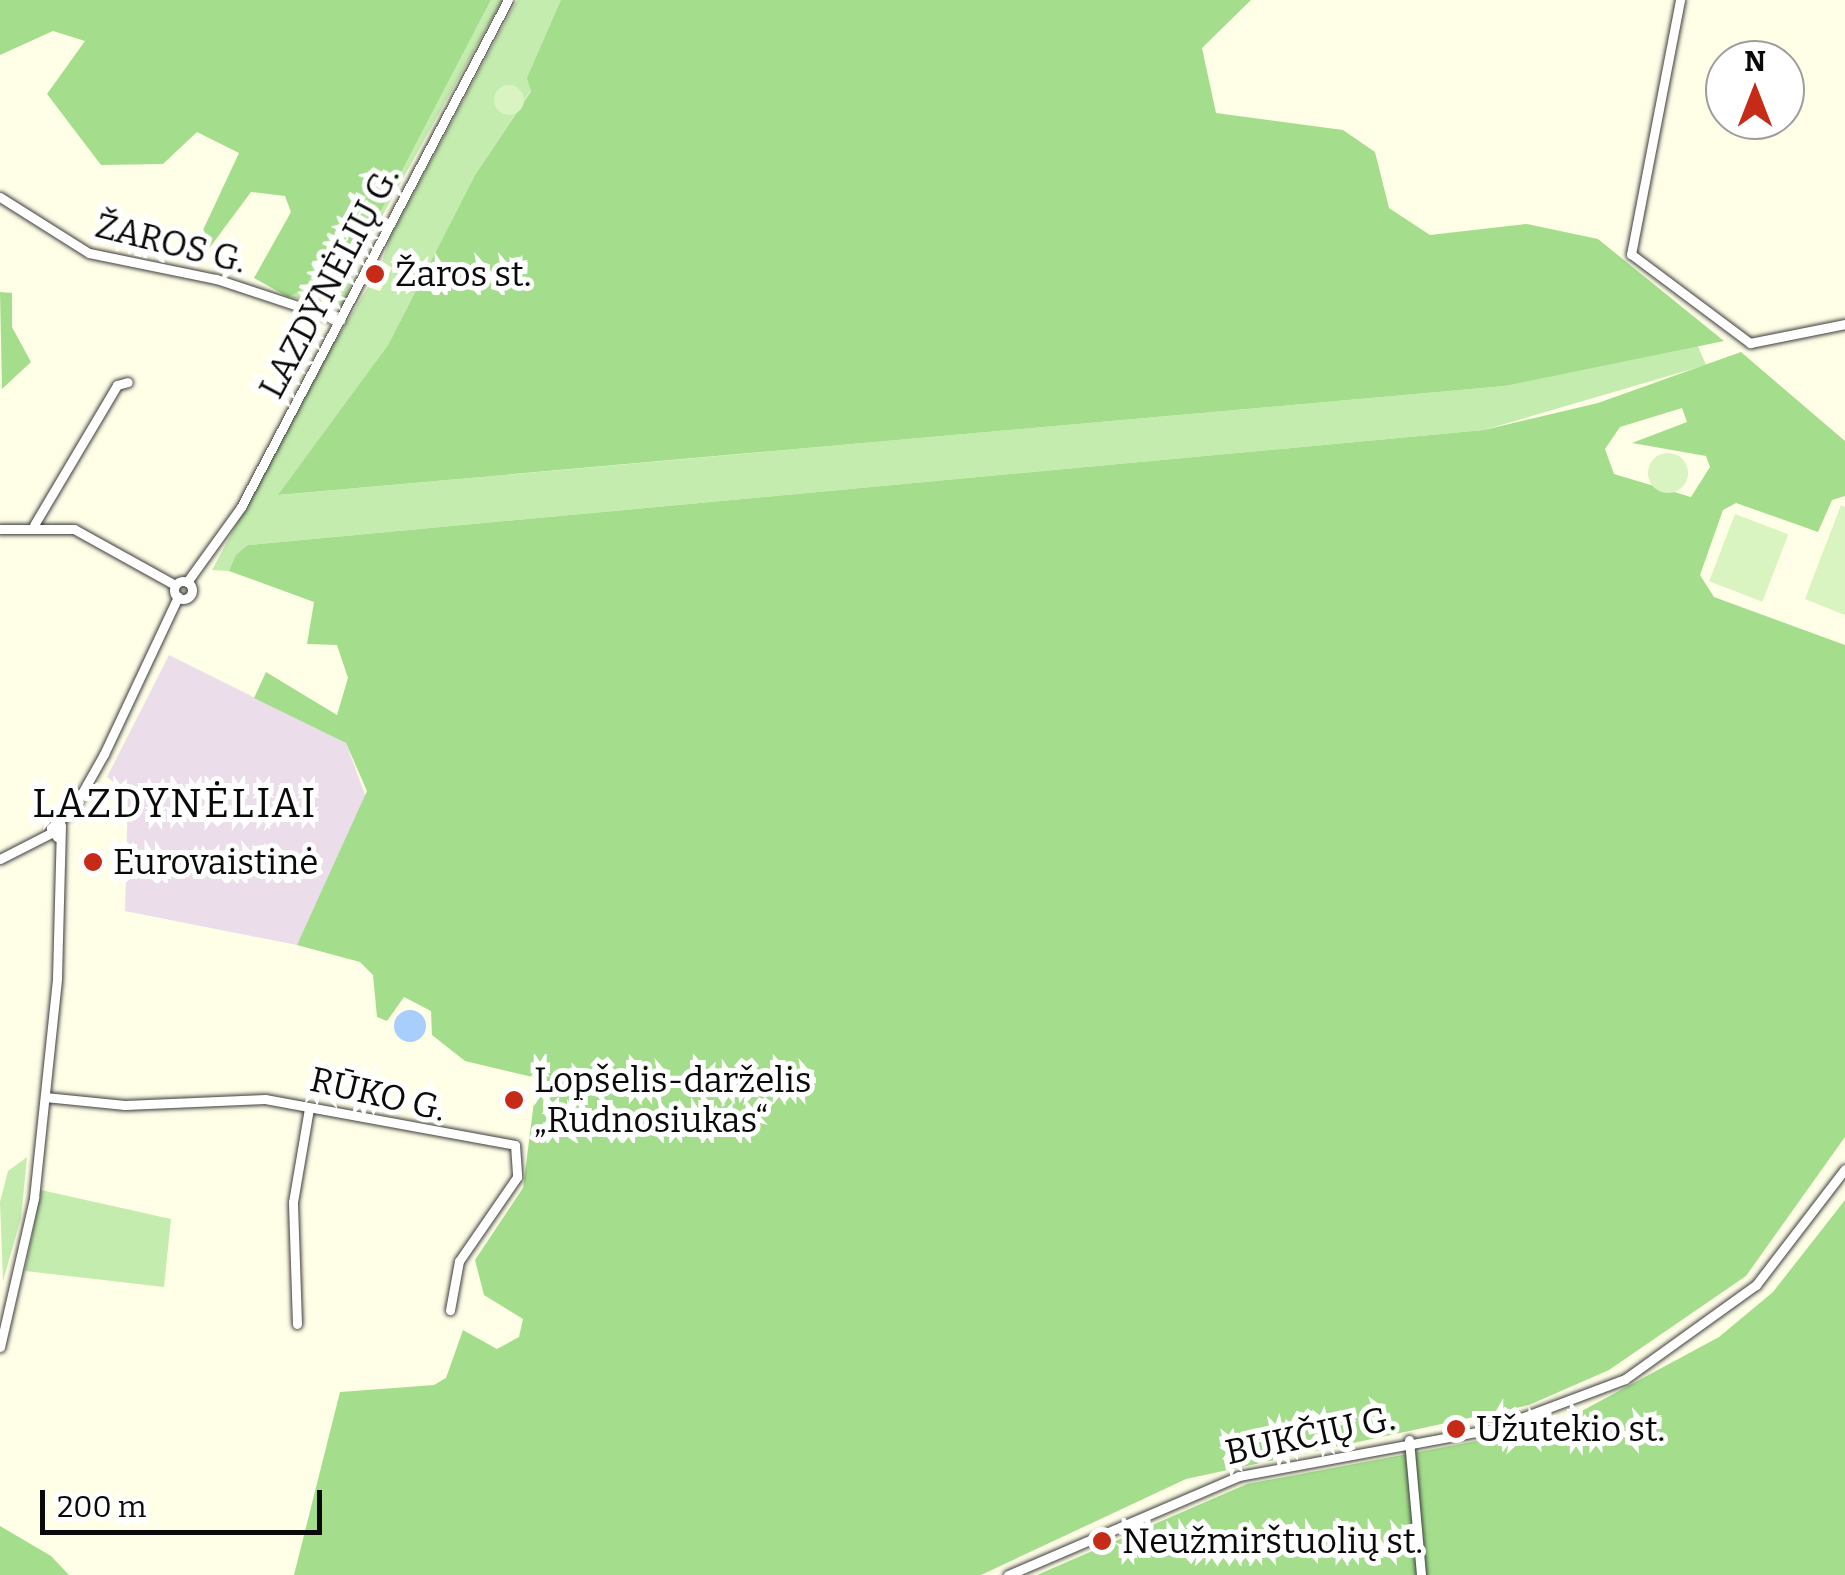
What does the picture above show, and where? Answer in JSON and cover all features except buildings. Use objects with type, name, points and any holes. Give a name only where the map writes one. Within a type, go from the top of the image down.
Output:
[{"type":"street","name":"LAZDYNĖLIŲ G.","points":[[178,597],[191,593],[187,582],[241,506],[508,0]]},
{"type":"street","points":[[1680,0],[1631,254],[1750,342],[1845,324]]},
{"type":"street","name":"ŽAROS G.","points":[[0,196],[90,254],[216,278],[340,320]]},
{"type":"street","points":[[34,525],[117,385],[128,382]]},
{"type":"street","points":[[0,529],[34,525],[92,536],[175,585],[187,582]]},
{"type":"street","points":[[0,859],[54,835],[61,825],[178,597],[175,585]]},
{"type":"street","points":[[0,1347],[46,1097],[54,835]]},
{"type":"street","name":"RŪKO G.","points":[[46,1097],[125,1105],[222,1096],[514,1146],[517,1178],[459,1261],[450,1310]]},
{"type":"street","points":[[297,1324],[292,1215],[309,1108]]},
{"type":"street","name":"BUKČIŲ G.","points":[[1008,1575],[1190,1492],[1409,1440],[1522,1421],[1625,1379],[1756,1286],[1845,1168]]},
{"type":"street","points":[[1409,1440],[1421,1575]]},
{"type":"shaded area","points":[[169,655],[346,743],[368,803],[297,945],[125,911],[128,794],[107,777]]},
{"type":"green space","points":[[0,0],[491,0],[381,211],[337,272],[288,297],[254,278],[291,212],[285,196],[251,192],[202,258],[196,245],[239,153],[197,132],[163,164],[101,165],[47,94],[85,41],[53,31],[0,55]]},
{"type":"green space","points":[[491,0],[502,0],[360,256],[343,306],[288,297],[345,264],[381,211]]},
{"type":"green space","points":[[517,0],[561,0],[531,90],[475,175],[388,345],[279,495],[1505,386],[1697,344],[1706,365],[1484,430],[248,545],[229,571],[212,570],[368,287],[380,291],[392,268],[382,261],[391,236]]},
{"type":"green space","points":[[561,0],[1251,0],[1202,48],[1216,113],[1343,130],[1375,152],[1389,208],[1430,235],[1527,224],[1598,239],[1724,341],[1505,386],[278,495],[388,345],[475,175],[531,91],[527,78]]},
{"type":"green space","points":[[509,85],[520,89],[524,100],[520,111],[509,115],[498,111],[494,100],[498,89]]},
{"type":"green space","points":[[0,292],[12,293],[12,327],[31,362],[2,389]]},
{"type":"green space","points":[[1741,352],[1845,441],[1845,496],[1832,500],[1818,532],[1736,503],[1723,510],[1700,575],[1714,597],[1845,645],[1845,1137],[1746,1276],[1609,1370],[1529,1405],[1186,1479],[981,1575],[294,1575],[340,1392],[434,1385],[446,1378],[463,1330],[497,1349],[519,1337],[523,1319],[484,1295],[475,1260],[523,1188],[537,1078],[465,1061],[432,1035],[431,1011],[404,997],[387,1021],[377,1017],[373,975],[360,962],[297,945],[367,791],[346,743],[254,698],[266,672],[337,715],[348,678],[337,645],[307,644],[314,602],[229,571],[236,555],[248,545],[1484,430],[1598,403]],"holes":[[[1682,408],[1687,422],[1632,443],[1706,456],[1710,467],[1691,497],[1614,474],[1605,449],[1620,427]]]},
{"type":"green space","points":[[1668,453],[1682,459],[1688,473],[1682,487],[1668,493],[1654,487],[1648,473],[1654,459]]},
{"type":"green space","points":[[1841,505],[1845,507],[1845,615],[1805,599]]},
{"type":"green space","points":[[1735,514],[1788,534],[1762,602],[1709,581]]},
{"type":"green space","points":[[27,1157],[21,1218],[3,1281],[0,1202],[8,1171]]},
{"type":"green space","points":[[41,1190],[171,1219],[164,1287],[25,1271]]},
{"type":"green space","points":[[1845,1200],[1845,1575],[1037,1575],[1247,1484],[1552,1427],[1719,1337],[1773,1292]]},
{"type":"green space","points":[[0,1526],[51,1556],[69,1575],[0,1575]]},
{"type":"water","points":[[410,1010],[422,1014],[426,1026],[422,1038],[410,1042],[398,1038],[394,1026],[398,1014]]},
{"type":"place","name":"Žaros st.","points":[[375,274]]},
{"type":"place","name":"Eurovaistinė","points":[[93,862]]},
{"type":"place","name":"Lopšelis-darželis „Rudnosiukas“","points":[[514,1100]]},
{"type":"place","name":"Užutekio st.","points":[[1456,1429]]},
{"type":"place","name":"Neužmirštuolių st.","points":[[1102,1541]]},
{"type":"district","name":"LAZDYNĖLIAI","points":[[175,804]]}]
